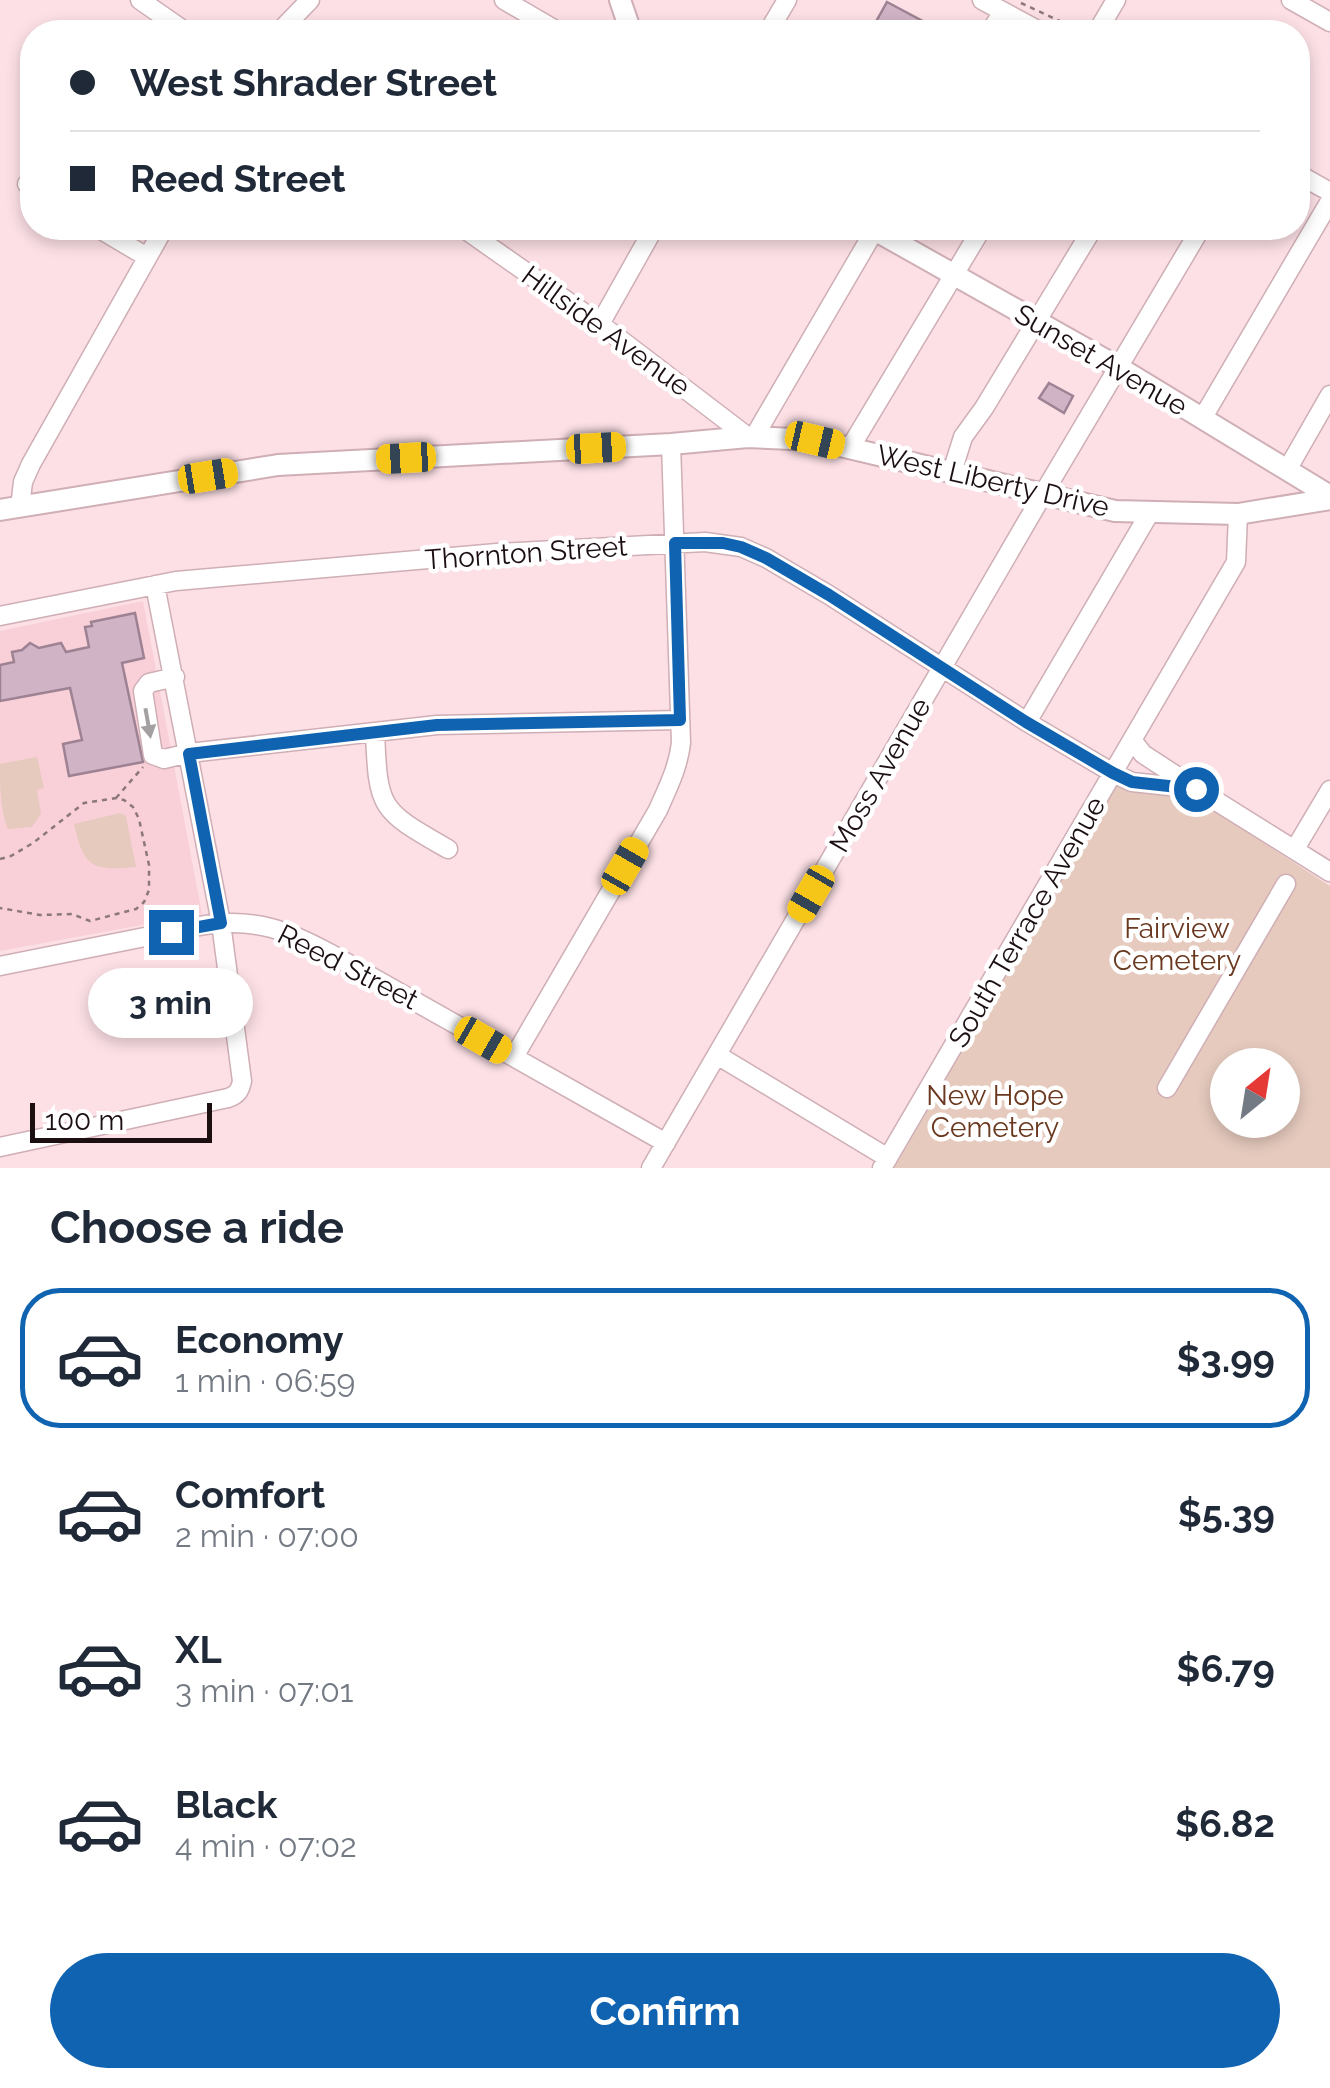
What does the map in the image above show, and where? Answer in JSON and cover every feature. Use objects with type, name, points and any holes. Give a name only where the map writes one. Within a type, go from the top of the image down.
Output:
[{"type":"main road","name":"Sunset Avenue","points":[[894,240],[1118,367],[1330,498]]},
{"type":"main road","name":"West Liberty Drive","points":[[10,508],[278,465],[751,437],[815,440],[1115,512],[1238,514],[1330,498]]},
{"type":"street","points":[[140,0],[169,20]]},
{"type":"street","points":[[291,20],[310,0]]},
{"type":"street","points":[[504,0],[538,20]]},
{"type":"street","points":[[982,0],[1009,6]]},
{"type":"street","points":[[1290,0],[1330,22]]},
{"type":"street","points":[[1310,235],[1330,201]]},
{"type":"street","points":[[118,240],[147,257]]},
{"type":"street","points":[[10,508],[157,240]]},
{"type":"street","name":"Hillside Avenue","points":[[480,240],[751,437]]},
{"type":"street","points":[[600,324],[647,240]]},
{"type":"street","points":[[751,437],[867,240]]},
{"type":"street","points":[[850,448],[975,240]]},
{"type":"street","points":[[952,472],[963,437],[1086,240]]},
{"type":"street","name":"Moss Avenue","points":[[651,1168],[1194,240]]},
{"type":"street","points":[[1202,419],[1307,240]]},
{"type":"street","points":[[1287,470],[1330,395]]},
{"type":"street","points":[[514,1057],[658,810],[678,760],[671,444]]},
{"type":"street","points":[[1026,722],[1149,514]]},
{"type":"street","name":"South Terrace Avenue","points":[[885,1163],[1236,562],[1238,514]]},
{"type":"street","name":"Thornton Street","points":[[0,616],[176,580],[497,553],[723,543],[766,558],[829,595],[1113,773],[1132,782],[1196,789]]},
{"type":"street","points":[[0,1147],[228,1098],[238,1092],[242,1081],[221,923],[155,584]]},
{"type":"street","points":[[174,677],[150,683],[142,691],[154,755],[164,759],[437,725],[680,720]]},
{"type":"street","points":[[375,732],[377,784],[383,800],[405,824],[448,849]]},
{"type":"street","points":[[1132,740],[1143,754],[1330,872]]},
{"type":"street","points":[[1296,849],[1330,790]]},
{"type":"street","points":[[1166,1088],[1286,884]]},
{"type":"street","name":"Reed Street","points":[[0,966],[221,923],[261,924],[299,936],[666,1143]]},
{"type":"street","points":[[717,1055],[885,1163]]},
{"type":"path","points":[[1009,6],[1054,20]]},
{"type":"path","points":[[116,798],[154,755]]},
{"type":"path","points":[[0,859],[32,843],[84,803],[116,798],[133,807],[139,819],[149,865],[149,890],[136,909],[90,921],[72,914],[40,916],[0,908]]},
{"type":"shaded area","points":[[143,601],[202,914],[0,951],[0,631]]},
{"type":"green space","points":[[37,757],[44,788],[37,790],[41,814],[32,827],[8,829],[2,806],[0,764]]},
{"type":"green space","name":"Fairview Cemetery","points":[[1117,784],[1199,801],[1330,886],[1330,1168],[894,1168]]},
{"type":"green space","points":[[120,813],[126,816],[136,867],[100,867],[86,858],[74,824]]},
{"type":"building","points":[[887,2],[921,20],[877,20]]},
{"type":"building","points":[[1049,383],[1073,396],[1064,413],[1039,398]]},
{"type":"building","points":[[135,613],[144,658],[122,663],[143,762],[69,776],[63,744],[82,740],[70,688],[0,701],[0,665],[14,662],[12,652],[30,643],[39,648],[61,643],[66,652],[89,647],[85,627],[92,626],[91,622]]},
{"type":"route","points":[[171,932],[221,923],[189,754],[437,725],[680,720],[675,543],[723,543],[766,558],[1113,773],[1132,782],[1196,789]]},
{"type":"park label","name":"New Hope Cemetery","points":[[995,1111]]}]
